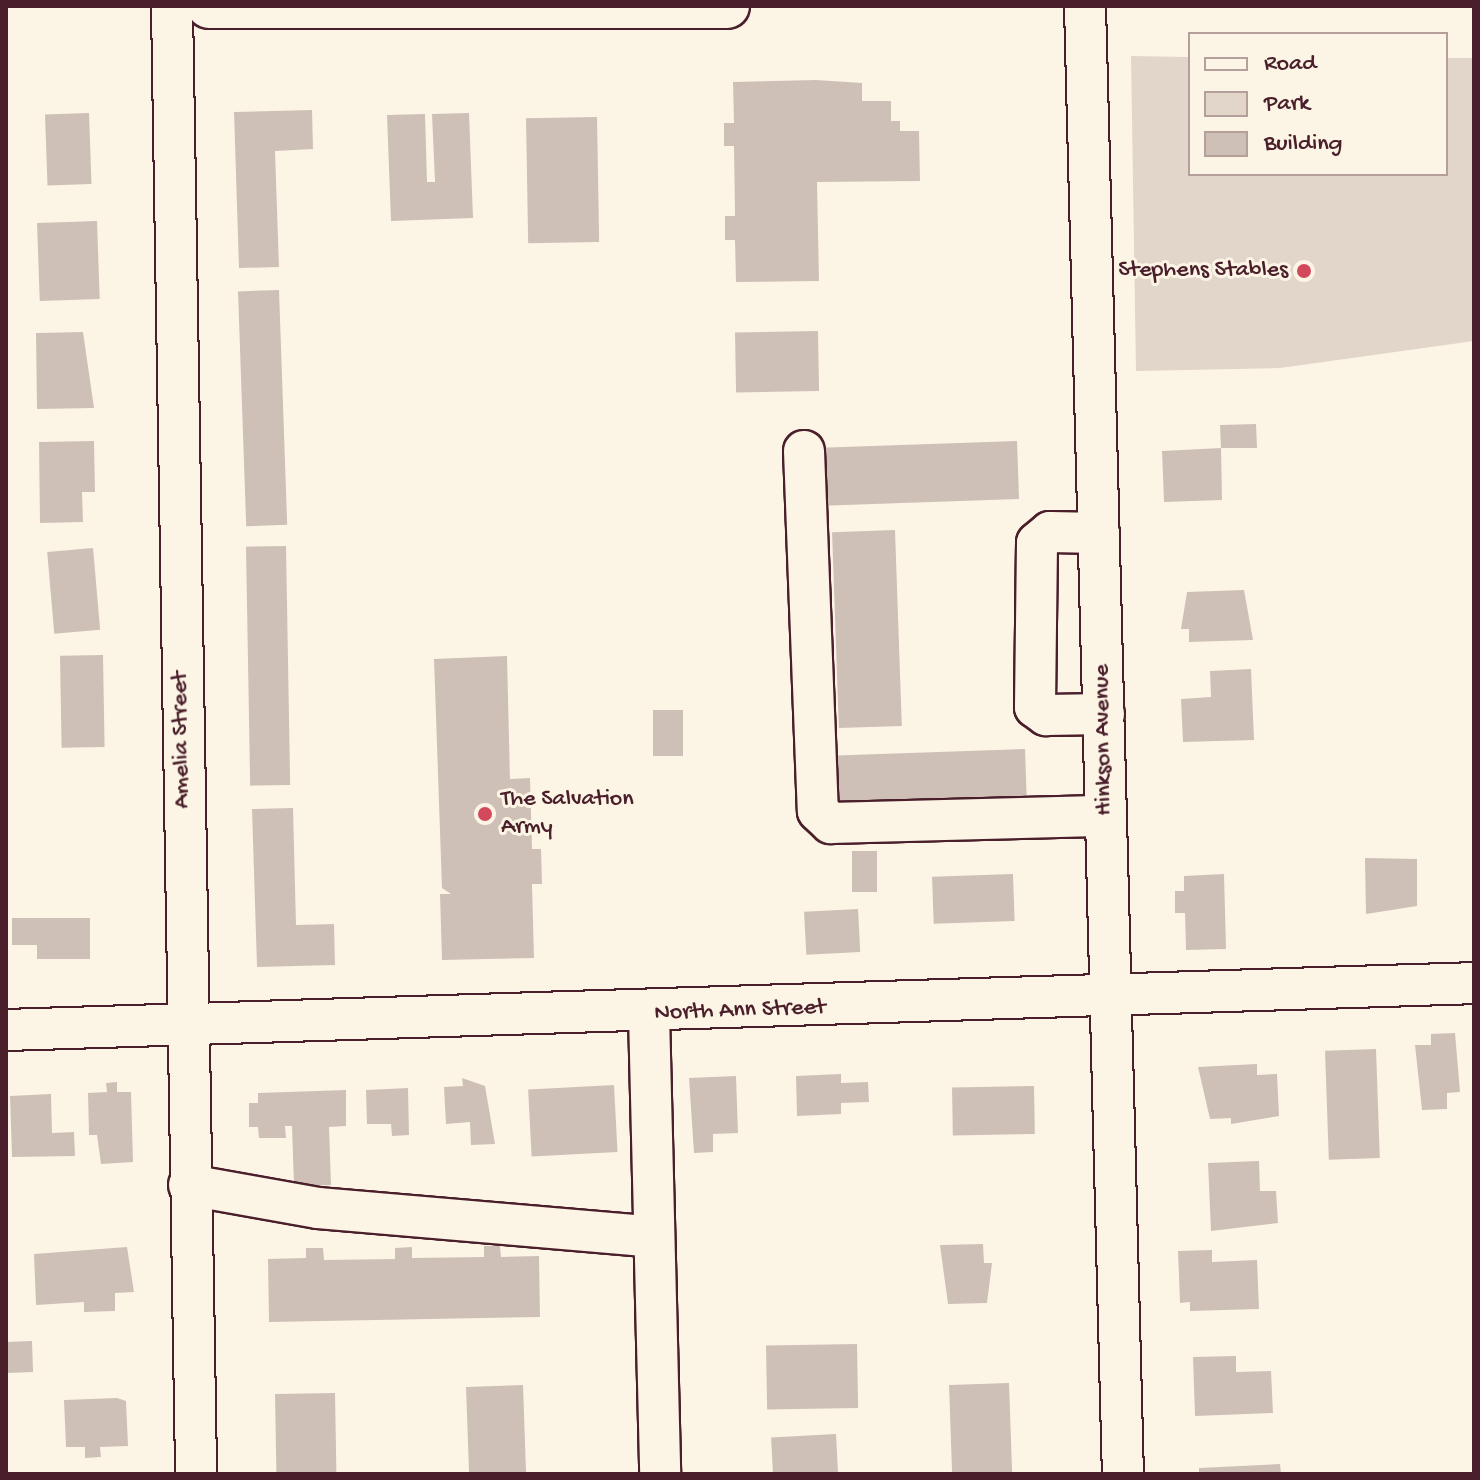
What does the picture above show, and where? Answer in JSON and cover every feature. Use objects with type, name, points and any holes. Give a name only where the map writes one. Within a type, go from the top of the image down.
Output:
[{"type":"main road","points":[[209,6],[727,6]]},
{"type":"street","name":"Amelia Street","points":[[172,6],[186,1027],[196,1474]]},
{"type":"street","name":"Hinkson Avenue","points":[[1085,6],[1123,1474]]},
{"type":"street","points":[[804,451],[818,811],[831,823],[1106,816]]},
{"type":"street","points":[[1099,533],[1050,532],[1037,543],[1035,707],[1046,715],[1104,714]]},
{"type":"street","name":"North Ann Street","points":[[6,1030],[1111,1000],[1474,983]]},
{"type":"street","points":[[649,1014],[660,1474]]},
{"type":"street","points":[[189,1185],[318,1208],[654,1237]]},
{"type":"green space","name":"Stephens Stables","points":[[1131,56],[1188,57],[1188,176],[1448,176],[1448,58],[1474,58],[1474,341],[1280,368],[1136,371]]},
{"type":"building","points":[[816,80],[862,83],[862,101],[891,101],[891,121],[900,121],[900,131],[919,131],[920,181],[817,182],[819,281],[736,282],[735,240],[725,240],[725,216],[735,216],[734,146],[724,146],[724,123],[734,123],[733,82]]},
{"type":"building","points":[[312,110],[313,149],[275,151],[279,267],[239,268],[234,112]]},
{"type":"building","points":[[89,113],[91,184],[48,185],[45,115]]},
{"type":"building","points":[[469,113],[473,218],[391,221],[387,115],[425,114],[427,182],[435,182],[432,114]]},
{"type":"building","points":[[597,117],[599,242],[528,243],[526,118]]},
{"type":"building","points":[[97,221],[100,299],[40,301],[37,223]]},
{"type":"building","points":[[279,290],[287,525],[246,526],[238,291]]},
{"type":"building","points":[[818,331],[819,391],[736,392],[735,332]]},
{"type":"building","points":[[83,332],[94,408],[37,409],[36,333]]},
{"type":"building","points":[[1256,424],[1257,448],[1221,448],[1220,425]]},
{"type":"building","points":[[94,441],[95,492],[82,492],[83,522],[40,523],[39,442]]},
{"type":"building","points":[[1017,441],[1019,499],[823,506],[821,448]]},
{"type":"building","points":[[1221,448],[1222,500],[1164,502],[1162,451]]},
{"type":"building","points":[[895,530],[902,726],[839,728],[832,532]]},
{"type":"building","points":[[286,546],[290,785],[250,786],[246,547]]},
{"type":"building","points":[[93,548],[100,630],[54,634],[47,552]]},
{"type":"building","points":[[1244,590],[1253,640],[1189,642],[1189,629],[1181,629],[1187,592]]},
{"type":"building","points":[[103,655],[105,747],[62,748],[60,656]]},
{"type":"building","name":"The Salvation Army","points":[[507,656],[510,779],[530,778],[532,849],[541,849],[542,884],[532,884],[534,958],[442,960],[440,894],[451,894],[442,888],[434,659]]},
{"type":"building","points":[[1251,669],[1254,740],[1183,742],[1181,699],[1211,697],[1210,671]]},
{"type":"building","points":[[653,710],[683,710],[683,756],[653,756]]},
{"type":"building","points":[[1025,749],[1027,812],[831,819],[829,756]]},
{"type":"building","points":[[293,808],[296,925],[334,924],[335,965],[257,967],[252,809]]},
{"type":"building","points":[[852,851],[877,851],[877,892],[852,892]]},
{"type":"building","points":[[1365,858],[1417,859],[1417,906],[1366,914]]},
{"type":"building","points":[[1013,874],[1015,921],[934,924],[932,877]]},
{"type":"building","points":[[1224,874],[1226,949],[1186,950],[1185,913],[1175,913],[1175,891],[1184,891],[1184,876]]},
{"type":"building","points":[[858,909],[860,952],[806,955],[804,912]]},
{"type":"building","points":[[12,918],[90,918],[90,959],[37,959],[37,945],[12,945]]},
{"type":"building","points":[[1455,1033],[1460,1092],[1447,1093],[1447,1109],[1422,1110],[1415,1045],[1431,1045],[1431,1034]]},
{"type":"building","points":[[1376,1049],[1380,1158],[1329,1160],[1325,1051]]},
{"type":"building","points":[[1257,1064],[1257,1075],[1277,1074],[1279,1116],[1231,1124],[1231,1118],[1210,1119],[1198,1067]]},
{"type":"building","points":[[841,1074],[841,1083],[868,1082],[869,1102],[841,1103],[841,1114],[797,1116],[796,1076]]},
{"type":"building","points":[[736,1076],[738,1133],[713,1134],[713,1152],[694,1153],[689,1078]]},
{"type":"building","points":[[462,1078],[485,1086],[495,1144],[471,1145],[470,1122],[446,1124],[444,1087],[463,1086]]},
{"type":"building","points":[[117,1082],[117,1092],[131,1092],[133,1162],[101,1164],[97,1135],[89,1135],[88,1093],[107,1092],[106,1083]]},
{"type":"building","points":[[614,1085],[618,1152],[532,1156],[528,1090]]},
{"type":"building","points":[[1034,1086],[1035,1134],[953,1135],[952,1087]]},
{"type":"building","points":[[408,1088],[409,1135],[392,1136],[391,1124],[367,1124],[366,1090]]},
{"type":"building","points":[[346,1090],[346,1126],[329,1127],[331,1185],[294,1186],[292,1126],[285,1126],[286,1138],[259,1138],[258,1127],[249,1127],[249,1103],[258,1103],[258,1093]]},
{"type":"building","points":[[51,1094],[52,1133],[74,1132],[75,1156],[12,1157],[10,1096]]},
{"type":"building","points":[[1259,1161],[1260,1191],[1276,1191],[1278,1223],[1211,1231],[1208,1163]]},
{"type":"building","points":[[983,1244],[984,1263],[992,1263],[987,1303],[948,1304],[940,1245]]},
{"type":"building","points":[[484,1246],[500,1246],[501,1257],[539,1256],[540,1317],[269,1322],[268,1259],[306,1258],[306,1248],[323,1248],[324,1260],[395,1259],[395,1248],[412,1247],[412,1258],[484,1257]]},
{"type":"building","points":[[127,1247],[134,1292],[115,1293],[115,1311],[84,1312],[84,1302],[36,1305],[34,1254]]},
{"type":"building","points":[[1212,1250],[1212,1262],[1257,1260],[1259,1309],[1190,1311],[1190,1302],[1180,1303],[1178,1251]]},
{"type":"building","points":[[32,1341],[33,1372],[7,1373],[6,1342]]},
{"type":"building","points":[[857,1344],[858,1408],[767,1410],[766,1346]]},
{"type":"building","points":[[1236,1356],[1236,1372],[1271,1371],[1273,1413],[1195,1416],[1193,1357]]},
{"type":"building","points":[[1009,1383],[1012,1474],[952,1474],[949,1385]]},
{"type":"building","points":[[523,1385],[526,1474],[469,1474],[466,1387]]},
{"type":"building","points":[[335,1393],[336,1474],[276,1474],[275,1394]]},
{"type":"building","points":[[117,1398],[126,1401],[128,1446],[100,1447],[101,1457],[85,1458],[85,1447],[66,1447],[64,1400]]},
{"type":"building","points":[[836,1434],[838,1474],[773,1474],[771,1437]]},
{"type":"building","points":[[1280,1464],[1281,1474],[1199,1474],[1199,1468]]},
{"type":"place","name":"Stephens Stables","points":[[1304,271]]},
{"type":"place","name":"The Salvation Army","points":[[485,814]]}]
